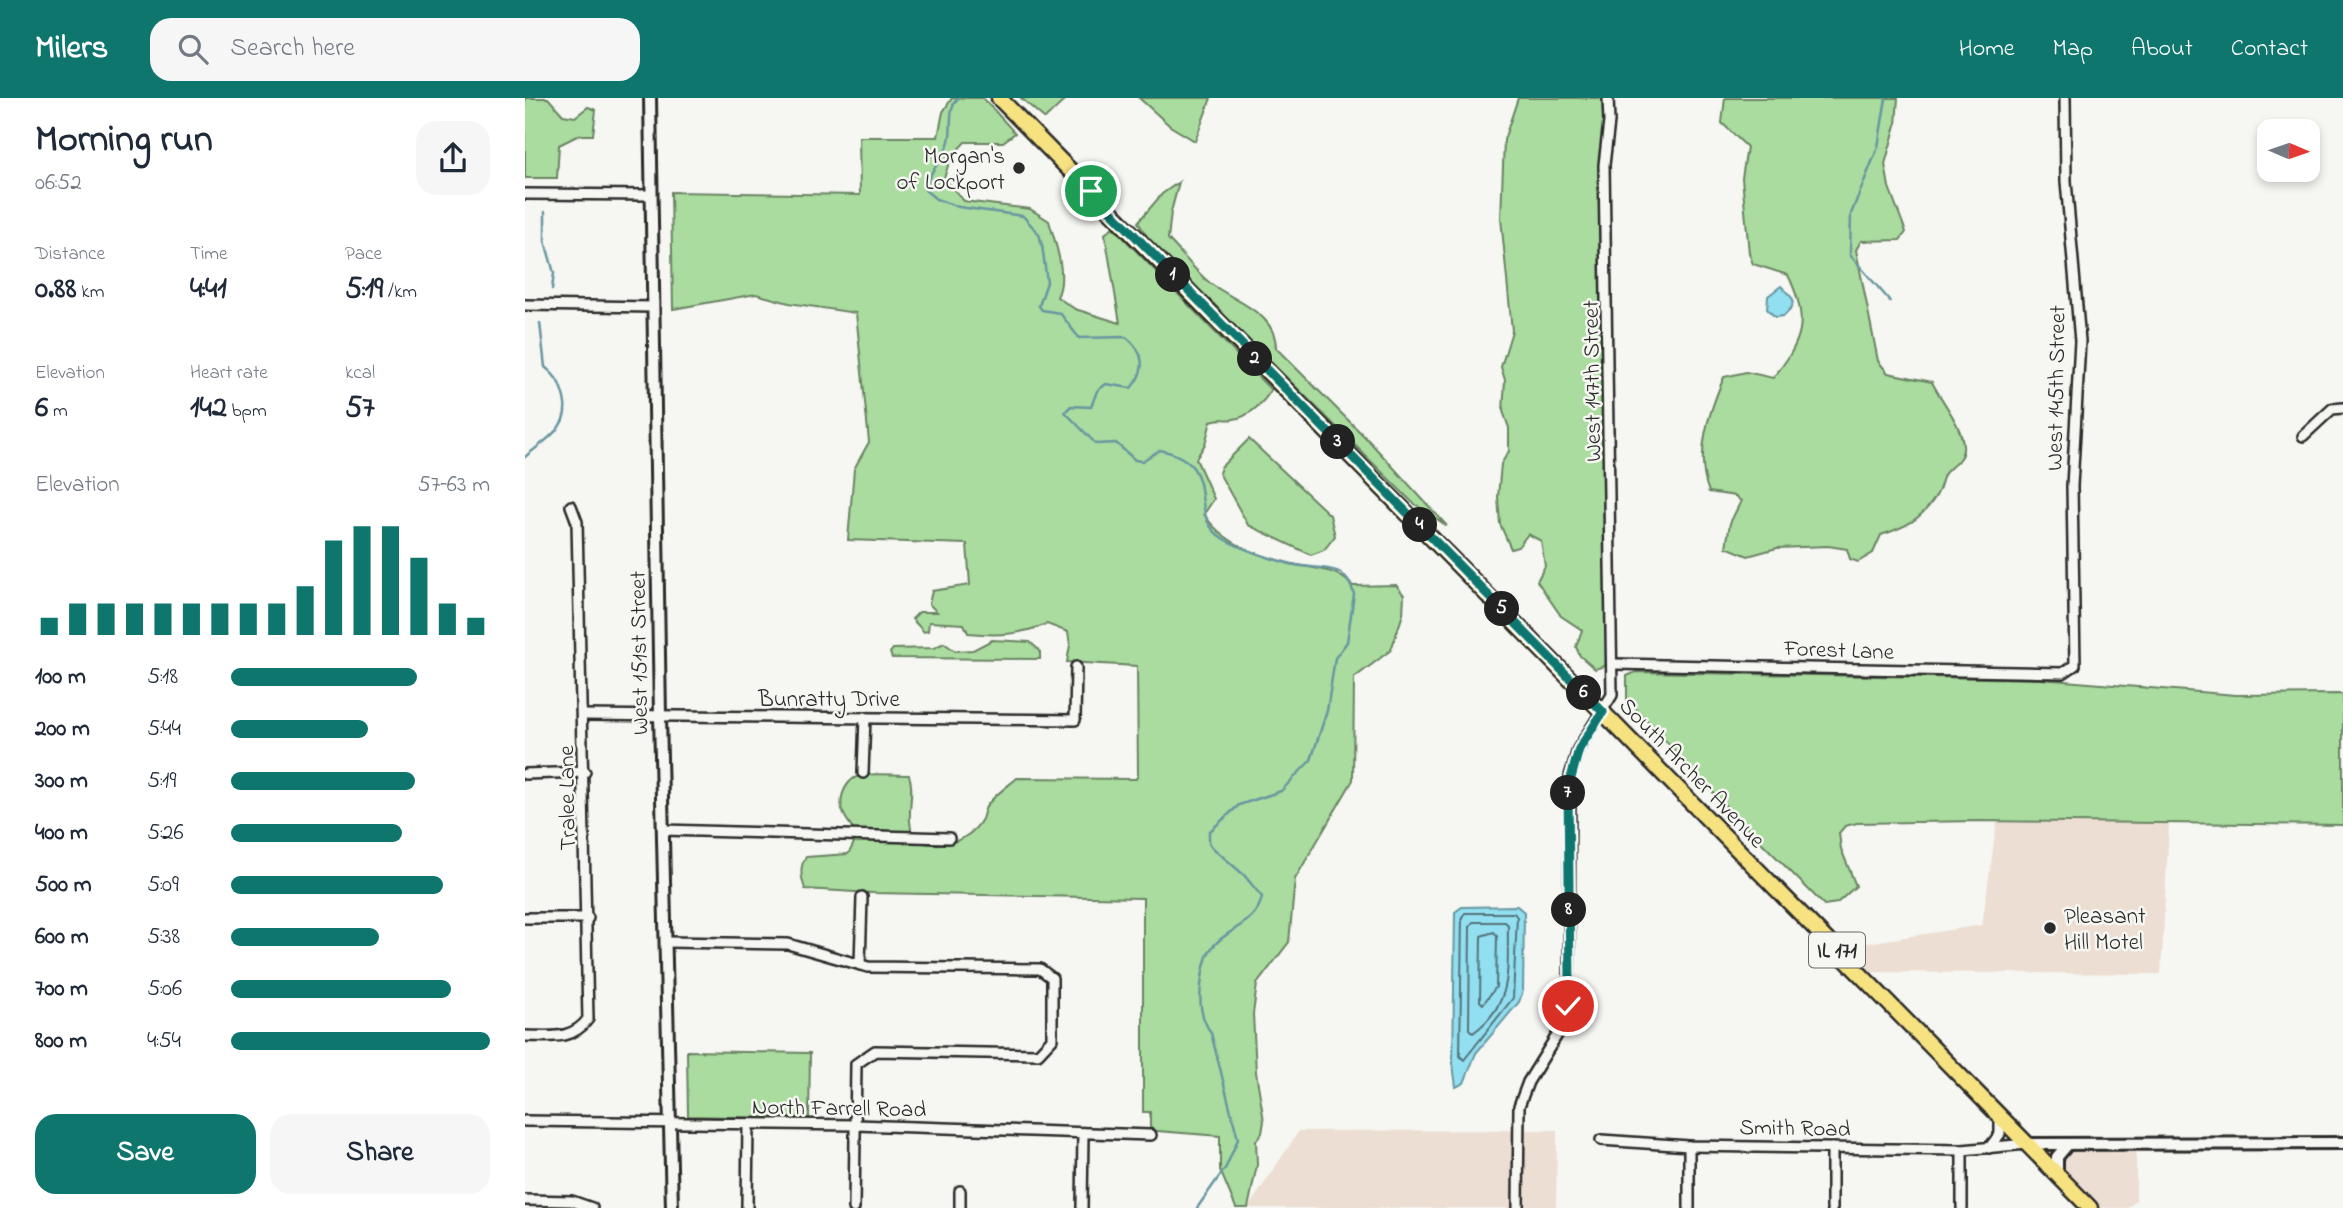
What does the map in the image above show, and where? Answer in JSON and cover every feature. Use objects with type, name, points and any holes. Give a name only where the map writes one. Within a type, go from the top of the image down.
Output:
[{"type":"main road","name":"South Archer Avenue","points":[[999,98],[2090,1208]]},
{"type":"street","name":"West 151st Street","points":[[650,98],[660,716],[672,1208]]},
{"type":"street","name":"West 147th Street","points":[[1518,1208],[1519,1106],[1528,1082],[1559,1032],[1569,995],[1570,776],[1579,749],[1612,695],[1614,664],[1604,165],[1609,122],[1608,98]]},
{"type":"street","name":"West 145th Street","points":[[2063,673],[2075,665],[2072,486],[2080,341],[2066,181],[2065,98]]},
{"type":"street","points":[[525,194],[651,195]]},
{"type":"street","points":[[525,306],[653,307]]},
{"type":"street","points":[[2303,436],[2332,409],[2343,408]]},
{"type":"street","name":"Tralee Lane","points":[[525,1036],[569,1036],[580,1030],[588,1019],[585,772],[576,522],[571,506]]},
{"type":"street","name":"Forest Lane","points":[[1614,664],[2063,673]]},
{"type":"street","name":"Bunratty Drive","points":[[583,715],[1075,720],[1076,667]]},
{"type":"street","points":[[863,773],[865,717]]},
{"type":"street","points":[[525,774],[585,772]]},
{"type":"street","points":[[663,830],[949,838]]},
{"type":"street","points":[[860,965],[862,897]]},
{"type":"street","points":[[525,918],[588,918]]},
{"type":"street","points":[[667,942],[788,944],[860,965],[1040,969],[1052,978],[1052,1039],[1038,1054],[875,1052],[856,1064],[854,1208]]},
{"type":"street","points":[[1989,1148],[2000,1135],[2000,1115]]},
{"type":"street","name":"North Farrell Road","points":[[525,1121],[856,1125],[1151,1135]]},
{"type":"street","points":[[747,1208],[748,1124]]},
{"type":"street","points":[[1082,1208],[1083,1133]]},
{"type":"street","name":"Smith Road","points":[[1601,1140],[1689,1146],[1962,1150],[2027,1144],[2343,1143]]},
{"type":"street","points":[[2057,1174],[2057,1157],[2068,1144]]},
{"type":"street","points":[[1689,1146],[1689,1208]]},
{"type":"street","points":[[1832,1148],[1832,1208]]},
{"type":"street","points":[[1962,1150],[1962,1208]]},
{"type":"street","points":[[960,1191],[960,1208]]},
{"type":"street","points":[[525,1200],[572,1201],[592,1208]]},
{"type":"shaded area","points":[[1997,822],[2169,823],[2161,974],[1865,972],[1842,947],[1982,925]]},
{"type":"shaded area","points":[[1557,1130],[1556,1208],[1248,1208],[1299,1131]]},
{"type":"shaded area","points":[[2136,1147],[2136,1200],[2128,1208],[2098,1208],[2040,1149]]},
{"type":"green space","points":[[525,98],[548,98],[563,115],[575,117],[588,107],[596,110],[593,135],[579,135],[559,145],[557,178],[525,178]]},
{"type":"green space","points":[[952,98],[983,98],[1015,133],[1003,142],[965,142],[951,157],[944,178],[964,201],[1030,209],[1049,221],[1061,269],[1057,297],[1075,309],[1120,323],[1105,234],[1113,227],[1271,390],[1260,404],[1245,415],[1211,421],[1205,444],[1196,459],[1214,499],[1204,514],[1212,524],[1232,541],[1255,553],[1332,572],[1353,586],[1396,585],[1404,595],[1403,614],[1391,650],[1354,678],[1353,780],[1295,879],[1289,942],[1257,984],[1253,1014],[1256,1072],[1264,1121],[1262,1133],[1256,1141],[1257,1165],[1248,1208],[1236,1208],[1220,1170],[1220,1136],[1157,1131],[1150,1127],[1150,1112],[1143,1112],[1143,898],[872,893],[805,889],[802,868],[806,857],[848,854],[853,846],[855,834],[844,815],[841,803],[846,787],[858,776],[909,775],[910,822],[914,840],[942,844],[969,834],[982,819],[988,804],[1017,778],[1136,779],[1138,775],[1137,666],[1067,662],[1070,645],[1068,632],[1047,624],[1008,634],[989,634],[968,633],[964,624],[929,622],[928,631],[924,632],[912,619],[919,612],[937,612],[929,604],[932,591],[970,585],[967,544],[848,540],[854,469],[869,442],[856,313],[789,303],[756,294],[673,309],[671,192],[860,195],[859,137],[938,137],[943,112]]},
{"type":"green space","points":[[1021,98],[1067,98],[1045,119]]},
{"type":"green space","points":[[1139,98],[1211,98],[1195,141],[1170,126]]},
{"type":"green space","points":[[1518,98],[1608,98],[1606,143],[1610,647],[1605,666],[1595,669],[1580,656],[1576,647],[1582,630],[1561,616],[1537,581],[1545,566],[1541,541],[1528,534],[1518,547],[1511,549],[1500,524],[1498,497],[1501,464],[1509,451],[1509,428],[1503,411],[1505,380],[1501,367],[1512,331],[1501,218],[1504,140]]},
{"type":"green space","points":[[1725,98],[1898,98],[1896,125],[1885,164],[1889,187],[1906,232],[1900,240],[1861,241],[1856,250],[1878,361],[1888,373],[1932,382],[1956,424],[1963,450],[1960,458],[1944,475],[1937,494],[1925,511],[1906,525],[1881,535],[1873,553],[1858,562],[1850,559],[1847,549],[1828,546],[1777,548],[1748,556],[1726,547],[1730,523],[1741,501],[1735,496],[1709,492],[1703,449],[1713,405],[1724,377],[1746,372],[1773,378],[1797,341],[1801,318],[1788,275],[1753,264],[1749,253],[1742,178],[1747,147],[1722,123]]},
{"type":"green space","points":[[1179,182],[1171,212],[1168,239],[1210,283],[1262,317],[1274,336],[1276,348],[1370,442],[1447,526],[1412,502],[1151,243],[1138,222],[1162,194]]},
{"type":"green space","points":[[1249,439],[1330,515],[1335,536],[1324,550],[1311,555],[1248,525],[1219,473],[1221,467]]},
{"type":"green space","points":[[992,640],[1030,642],[1040,651],[1040,659],[892,658],[890,653],[893,649],[934,648],[944,643],[955,651],[973,650]]},
{"type":"green space","points":[[1636,672],[2040,679],[2236,695],[2343,694],[2343,825],[1978,821],[1857,823],[1845,826],[1839,833],[1841,849],[1856,886],[1837,903],[1824,905],[1732,813],[1627,699],[1627,676]]},
{"type":"green space","points":[[687,1051],[810,1053],[809,1119],[688,1116]]},
{"type":"water","points":[[1781,286],[1793,299],[1792,307],[1784,316],[1775,317],[1767,309],[1768,296]]},
{"type":"water","points":[[1517,906],[1524,912],[1523,991],[1519,1002],[1476,1053],[1464,1083],[1456,1087],[1453,1064],[1455,912],[1462,907]]},
{"type":"waterway","points":[[958,98],[953,107],[947,148],[929,177],[925,190],[936,199],[959,207],[1023,216],[1039,234],[1042,245],[1047,282],[1039,306],[1042,310],[1060,313],[1079,338],[1126,337],[1140,355],[1140,375],[1131,388],[1106,384],[1097,391],[1091,407],[1071,406],[1065,412],[1096,444],[1116,443],[1135,460],[1142,461],[1160,450],[1180,457],[1192,466],[1198,478],[1206,517],[1212,529],[1224,539],[1290,564],[1339,572],[1354,594],[1347,642],[1335,658],[1327,711],[1311,760],[1281,791],[1239,805],[1209,832],[1209,843],[1213,848],[1244,875],[1262,897],[1253,915],[1214,946],[1208,954],[1203,970],[1201,1011],[1211,1033],[1238,1139],[1226,1167],[1197,1208]]},
{"type":"waterway","points":[[1886,98],[1878,147],[1851,214],[1850,255],[1890,301]]},
{"type":"waterway","points":[[545,212],[545,241],[554,273],[552,289]]},
{"type":"waterway","points":[[525,457],[554,433],[564,418],[564,398],[559,384],[545,367],[540,323]]},
{"type":"place","name":"Morgan's of Lockport","points":[[1019,168]]},
{"type":"place","name":"Pleasant Hill Motel","points":[[2050,928]]},
{"type":"route","points":[[1091,191],[1603,712],[1579,749],[1568,789],[1568,1006]]}]
